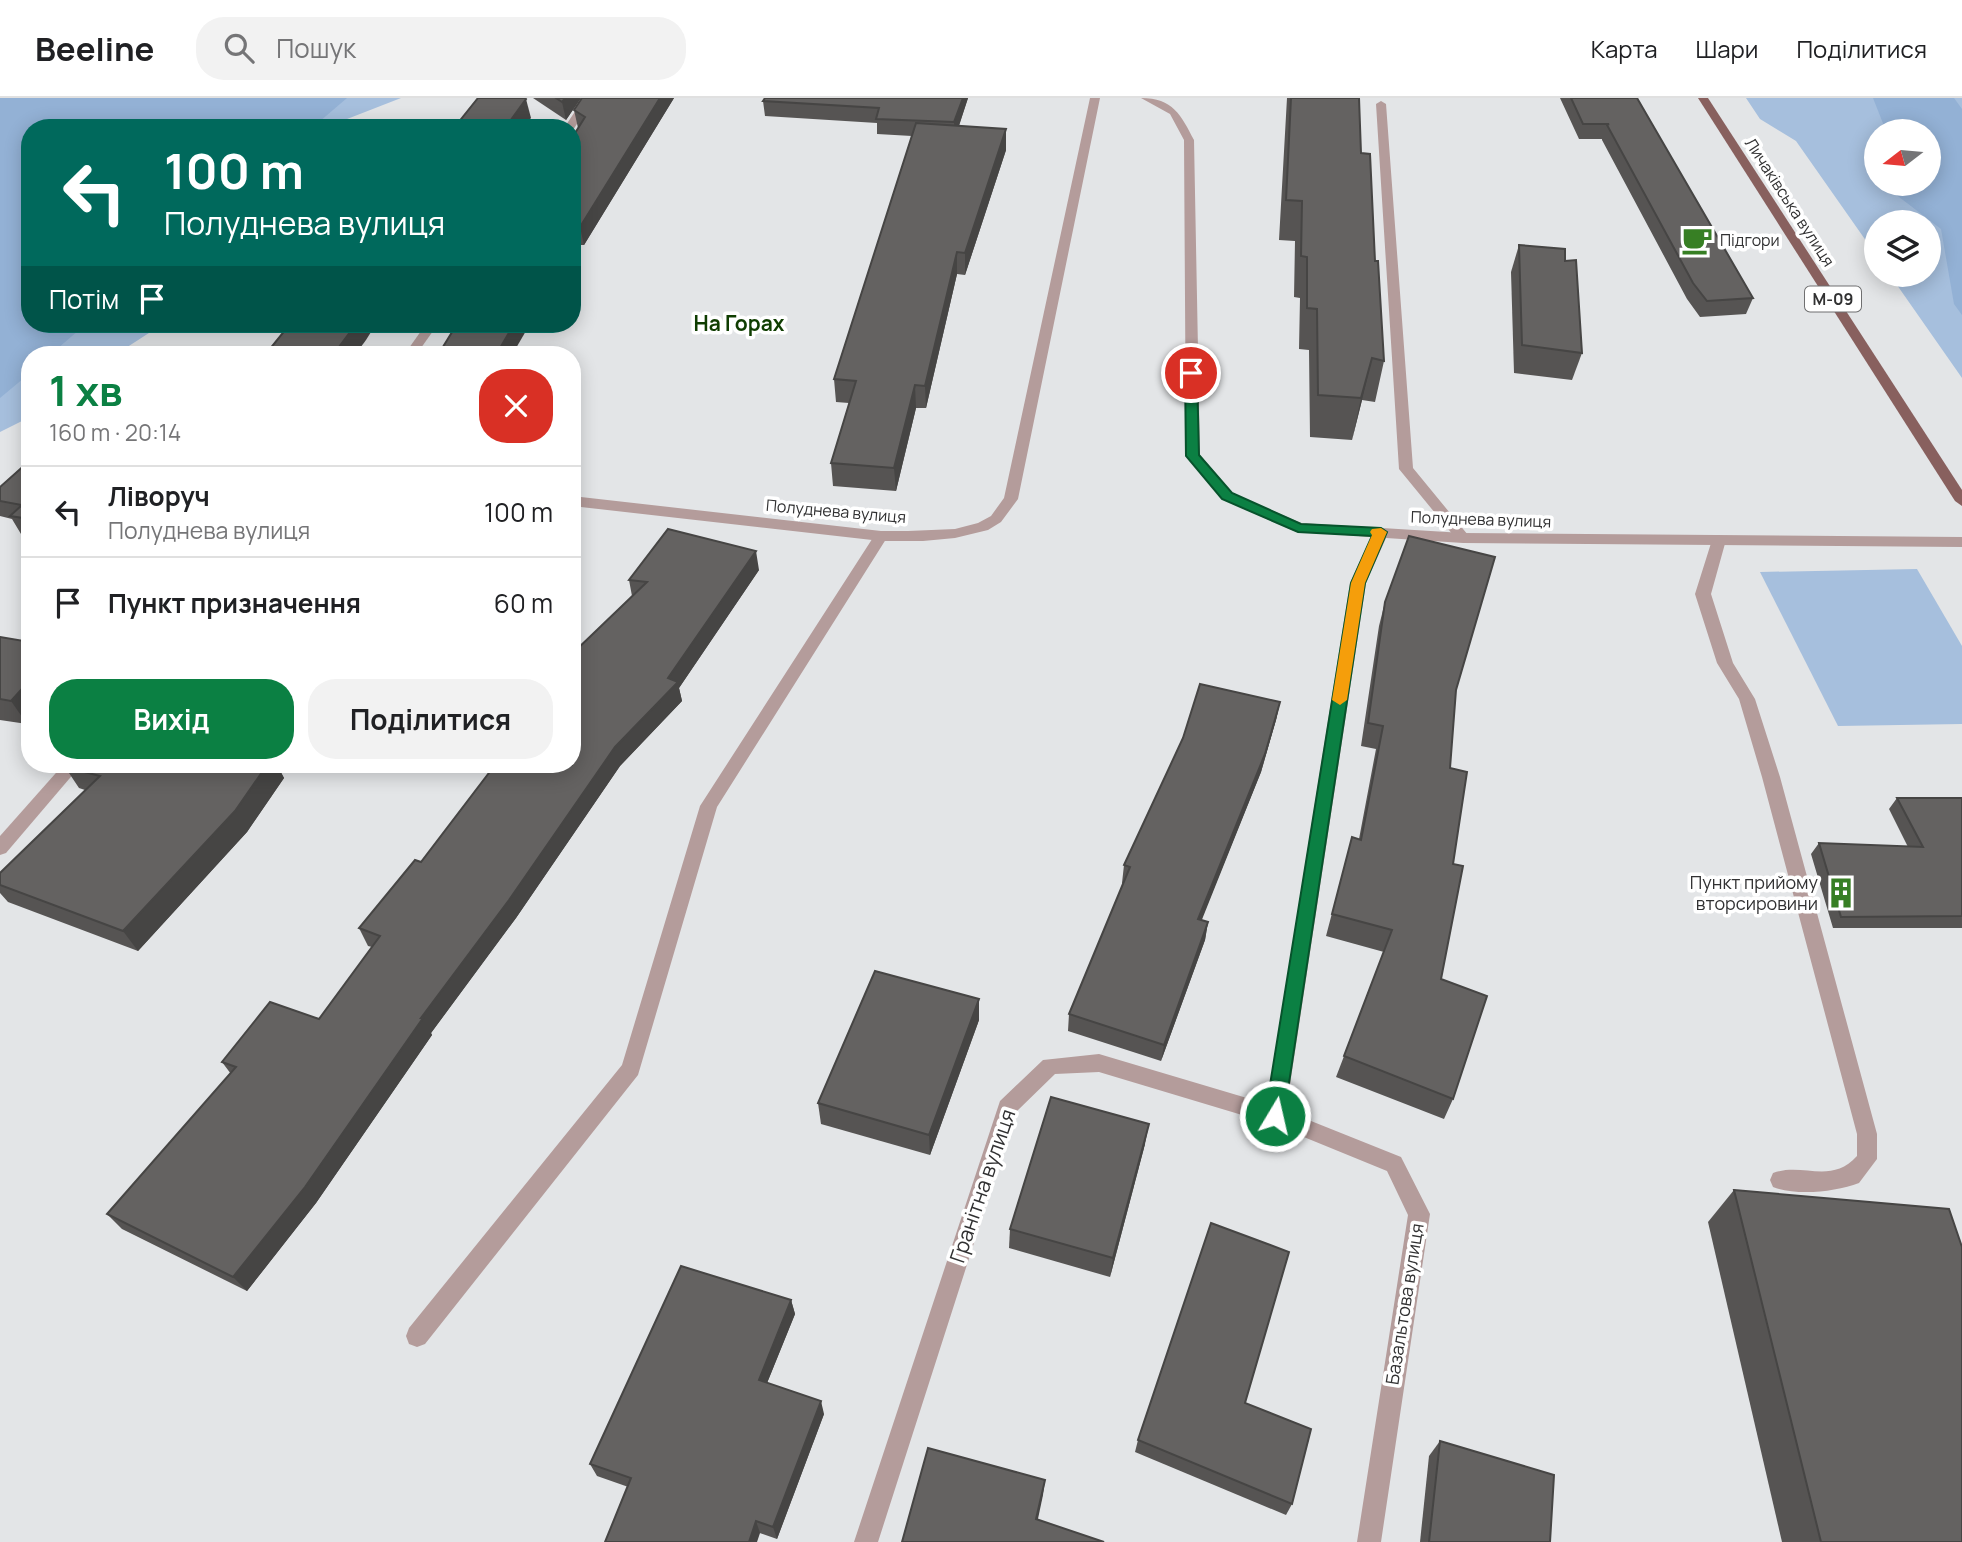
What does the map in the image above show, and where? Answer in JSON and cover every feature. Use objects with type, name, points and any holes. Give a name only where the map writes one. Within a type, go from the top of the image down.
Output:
[{"type":"main road","name":"Личаківська вулиця","points":[[1703,98],[1962,501]]},
{"type":"street","points":[[575,119],[589,98]]},
{"type":"street","name":"Полуднева вулиця","points":[[581,502],[881,536],[925,536],[971,530],[994,521],[1011,499],[1079,166],[1096,98]]},
{"type":"street","name":"Полуднева вулиця","points":[[1146,98],[1174,112],[1189,140],[1193,456],[1227,496],[1298,528],[1463,538],[1962,542]]},
{"type":"street","points":[[1381,104],[1406,469],[1463,538]]},
{"type":"street","points":[[1275,1116],[1358,583],[1381,532]]},
{"type":"street","points":[[417,1336],[631,1069],[709,806],[881,536]]},
{"type":"street","points":[[1719,540],[1703,594],[1725,663],[1747,699],[1771,777],[1867,1134],[1867,1159],[1852,1176],[1825,1181],[1780,1180]]},
{"type":"street","points":[[0,848],[66,773]]},
{"type":"street","name":"Гранітна вулиця","points":[[866,1542],[1006,1107],[1050,1066],[1099,1063],[1275,1116]]},
{"type":"street","name":"Базальтова вулиця","points":[[1275,1116],[1394,1164],[1419,1214],[1369,1542]]},
{"type":"shaded area","points":[[0,98],[401,98],[347,119],[21,119],[21,333],[149,333],[129,346],[21,346],[21,422],[0,432]]},
{"type":"shaded area","points":[[0,98],[347,98],[322,119],[21,119],[21,333],[76,333],[60,346],[21,346],[21,380],[0,398]]},
{"type":"shaded area","points":[[1746,98],[1962,98],[1962,378],[1898,287],[1941,287],[1941,210],[1864,210],[1864,238],[1796,141],[1760,119]]},
{"type":"shaded area","points":[[1873,98],[1954,98],[1962,109],[1962,315],[1954,304],[1941,229],[1941,210],[1916,210],[1898,196],[1941,196],[1941,119],[1881,119]]},
{"type":"shaded area","points":[[1917,569],[1962,646],[1962,724],[1838,726],[1760,572]]},
{"type":"building","points":[[478,98],[526,99],[512,119],[461,119]]},
{"type":"building","points":[[582,98],[660,98],[581,225],[581,123],[585,117],[574,110]]},
{"type":"building","points":[[765,98],[963,98],[954,122],[876,119],[879,108],[763,101]]},
{"type":"building","points":[[1291,98],[1359,98],[1361,153],[1370,154],[1375,261],[1378,261],[1384,361],[1372,358],[1361,398],[1318,395],[1317,309],[1307,308],[1307,257],[1301,256],[1302,201],[1286,200]]},
{"type":"building","points":[[1571,98],[1637,98],[1753,298],[1707,301],[1693,283],[1607,125],[1609,124],[1583,124]]},
{"type":"building","points":[[916,123],[1006,129],[965,253],[957,252],[925,386],[915,385],[894,468],[831,463],[856,381],[834,379]]},
{"type":"building","points":[[1519,245],[1565,249],[1565,261],[1576,260],[1582,353],[1522,345]]},
{"type":"building","points":[[283,333],[349,333],[340,346],[272,346]]},
{"type":"building","points":[[451,333],[509,333],[501,346],[444,346]]},
{"type":"building","points":[[21,468],[21,505],[0,501],[0,487]]},
{"type":"building","points":[[21,506],[21,518],[10,516]]},
{"type":"building","points":[[668,529],[756,551],[668,678],[678,682],[615,747],[509,900],[421,1018],[305,1187],[233,1277],[107,1214],[236,1067],[222,1062],[270,1002],[319,1019],[380,936],[359,928],[415,860],[421,862],[489,773],[581,773],[581,645],[647,582],[629,580]]},
{"type":"building","points":[[1409,536],[1495,557],[1456,690],[1450,768],[1467,772],[1453,864],[1463,866],[1441,979],[1487,996],[1453,1099],[1344,1056],[1392,930],[1332,914],[1352,837],[1361,840],[1383,726],[1368,723],[1385,602]]},
{"type":"building","points":[[0,637],[21,640],[21,690],[11,701],[0,699]]},
{"type":"building","points":[[1200,684],[1280,702],[1265,754],[1198,919],[1208,922],[1164,1045],[1069,1014],[1130,867],[1124,865],[1183,738]]},
{"type":"building","points":[[88,773],[261,773],[235,811],[123,931],[0,885],[0,873],[100,776]]},
{"type":"building","points":[[1897,798],[1962,798],[1962,916],[1841,917],[1819,843],[1923,847]]},
{"type":"building","points":[[875,971],[979,999],[929,1135],[818,1103]]},
{"type":"building","points":[[1051,1097],[1149,1124],[1113,1258],[1010,1229]]},
{"type":"building","points":[[1734,1190],[1949,1209],[1962,1247],[1962,1542],[1821,1542]]},
{"type":"building","points":[[1211,1223],[1289,1252],[1245,1403],[1311,1429],[1292,1504],[1138,1440]]},
{"type":"building","points":[[681,1266],[791,1300],[759,1380],[821,1401],[773,1527],[756,1521],[749,1542],[605,1542],[631,1478],[590,1464]]},
{"type":"building","points":[[1440,1441],[1554,1475],[1550,1542],[1429,1542]]},
{"type":"building","points":[[928,1448],[1045,1480],[1036,1519],[1104,1542],[902,1542]]},
{"type":"slow traffic","points":[[1340,700],[1358,583],[1381,532],[1376,532]]},
{"type":"place","name":"Підгори","points":[[1697,240]]},
{"type":"place","name":"Пункт прийому вторсировини","points":[[1841,893]]},
{"type":"district","name":"На Горах","points":[[739,324]]},
{"type":"route","points":[[1191,373],[1193,456],[1227,496],[1298,528],[1381,532],[1358,583],[1275,1116]]}]
